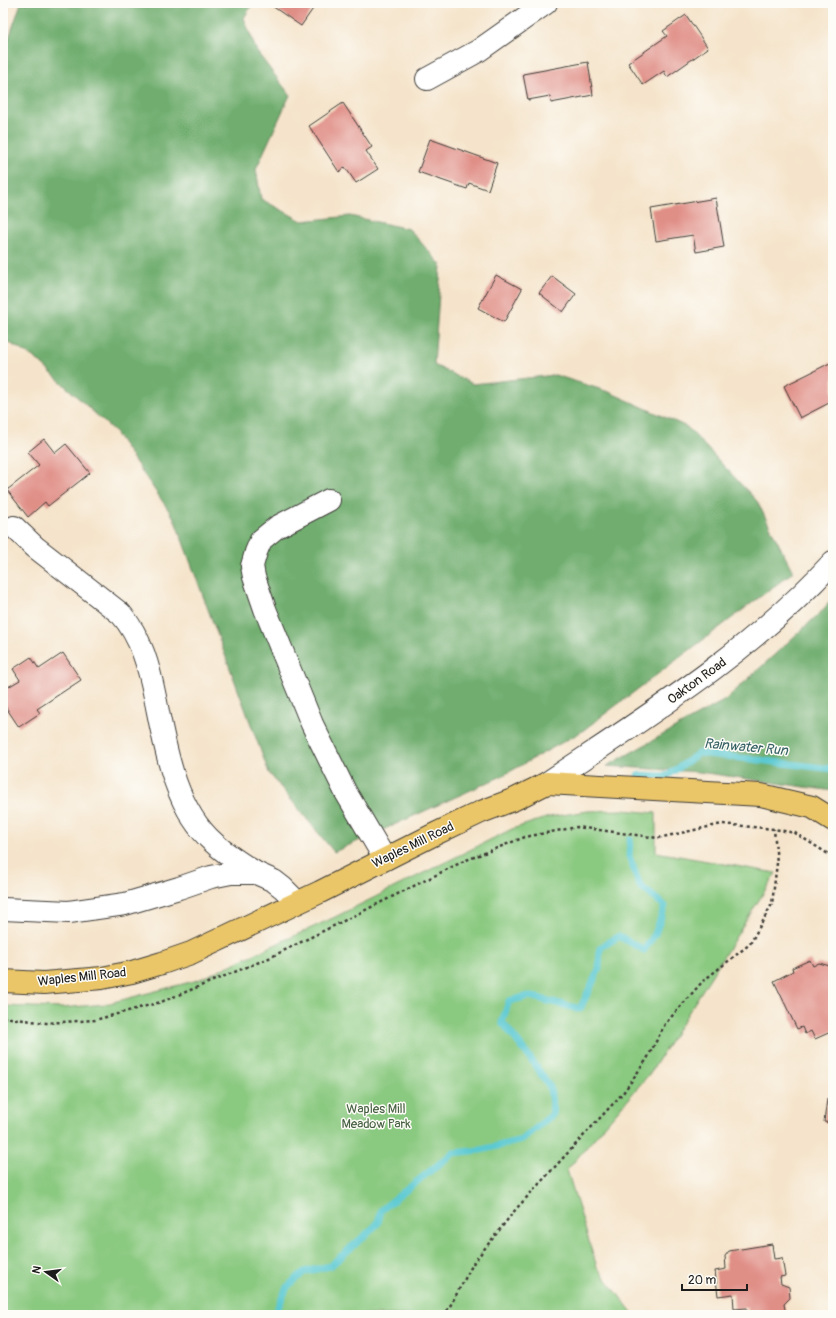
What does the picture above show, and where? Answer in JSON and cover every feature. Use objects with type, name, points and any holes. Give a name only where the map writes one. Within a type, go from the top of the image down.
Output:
[{"type":"main road","name":"Waples Mill Road","points":[[3,982],[44,983],[102,978],[162,964],[190,953],[481,812],[547,783],[761,795],[812,807],[833,820]]},
{"type":"street","points":[[427,79],[478,51],[546,3]]},
{"type":"street","points":[[330,500],[277,527],[261,540],[252,566],[254,577],[265,609],[312,724],[345,792],[385,859]]},
{"type":"street","points":[[14,527],[35,547],[121,614],[129,623],[138,638],[150,675],[166,753],[178,788],[198,826],[213,843],[228,855],[256,873],[274,881],[284,888],[297,902]]},
{"type":"street","name":"Oakton Road","points":[[547,783],[676,697],[736,652],[794,602],[833,562]]},
{"type":"street","points":[[3,909],[70,912],[96,909],[125,904],[211,877],[231,873],[256,873]]},
{"type":"path","points":[[3,1018],[46,1022],[95,1020],[161,1002],[269,958],[464,860],[526,837],[577,827],[658,838],[722,824],[774,829],[795,833],[833,857]]},
{"type":"path","points":[[442,1315],[449,1308],[474,1262],[516,1209],[623,1093],[647,1059],[665,1024],[703,981],[750,944],[772,904],[777,863],[774,829]]},
{"type":"green space","points":[[21,3],[253,3],[244,18],[257,52],[290,95],[256,169],[261,199],[302,221],[350,216],[409,229],[441,265],[434,365],[473,384],[555,375],[609,392],[687,427],[757,501],[793,572],[581,732],[502,776],[334,852],[269,773],[174,518],[114,431],[35,358],[3,339],[3,55]]},
{"type":"green space","points":[[833,598],[833,791],[699,772],[607,766],[725,700],[821,612]]},
{"type":"green space","name":"Waples Mill Meadow Park","points":[[623,810],[656,813],[656,852],[776,873],[651,1072],[567,1170],[597,1267],[634,1315],[3,1315],[3,1006],[61,1008],[106,1004],[198,980],[333,918],[512,829],[549,817],[588,811]]},
{"type":"building","points":[[274,3],[317,3],[301,26],[272,6]]},
{"type":"building","points":[[686,15],[708,48],[667,77],[664,71],[643,85],[628,63],[667,36],[663,31]]},
{"type":"building","points":[[588,62],[593,95],[551,103],[550,96],[528,100],[523,74]]},
{"type":"building","points":[[343,103],[372,147],[366,151],[378,169],[356,183],[345,167],[339,172],[309,126]]},
{"type":"building","points":[[430,139],[497,163],[488,190],[469,183],[467,189],[418,172]]},
{"type":"building","points":[[716,198],[724,247],[696,252],[693,235],[656,241],[651,209]]},
{"type":"building","points":[[496,275],[522,289],[504,322],[478,308]]},
{"type":"building","points":[[552,276],[576,294],[563,312],[539,293]]},
{"type":"building","points":[[830,363],[833,370],[833,401],[800,418],[784,386]]},
{"type":"building","points":[[44,439],[55,453],[66,444],[90,473],[48,506],[45,502],[28,517],[7,490],[39,465],[28,452]]},
{"type":"building","points":[[63,653],[81,680],[37,709],[40,713],[19,727],[3,703],[3,690],[20,680],[13,669],[31,657],[39,669]]},
{"type":"building","points":[[810,960],[813,966],[819,963],[830,966],[833,972],[833,1031],[815,1039],[811,1031],[805,1034],[802,1027],[797,1029],[774,981],[793,971],[792,968]]},
{"type":"building","points":[[827,1099],[833,1100],[833,1123],[824,1122]]},
{"type":"building","points":[[772,1244],[774,1259],[782,1258],[785,1276],[780,1277],[781,1284],[789,1287],[790,1298],[784,1304],[786,1315],[748,1315],[747,1308],[734,1309],[733,1294],[718,1296],[715,1271],[726,1269],[725,1256],[729,1251]]},
{"type":"waterway","name":"Rainwater Run","points":[[638,775],[667,776],[699,753],[833,769]]},
{"type":"waterway","name":"Rainwater Run","points":[[272,1315],[275,1314],[287,1287],[304,1272],[330,1266],[378,1223],[381,1210],[453,1153],[481,1150],[522,1140],[553,1114],[550,1087],[528,1055],[502,1022],[509,1001],[529,996],[580,1009],[599,969],[600,948],[619,936],[644,950],[655,934],[665,906],[640,886],[629,856],[630,840]]}]
